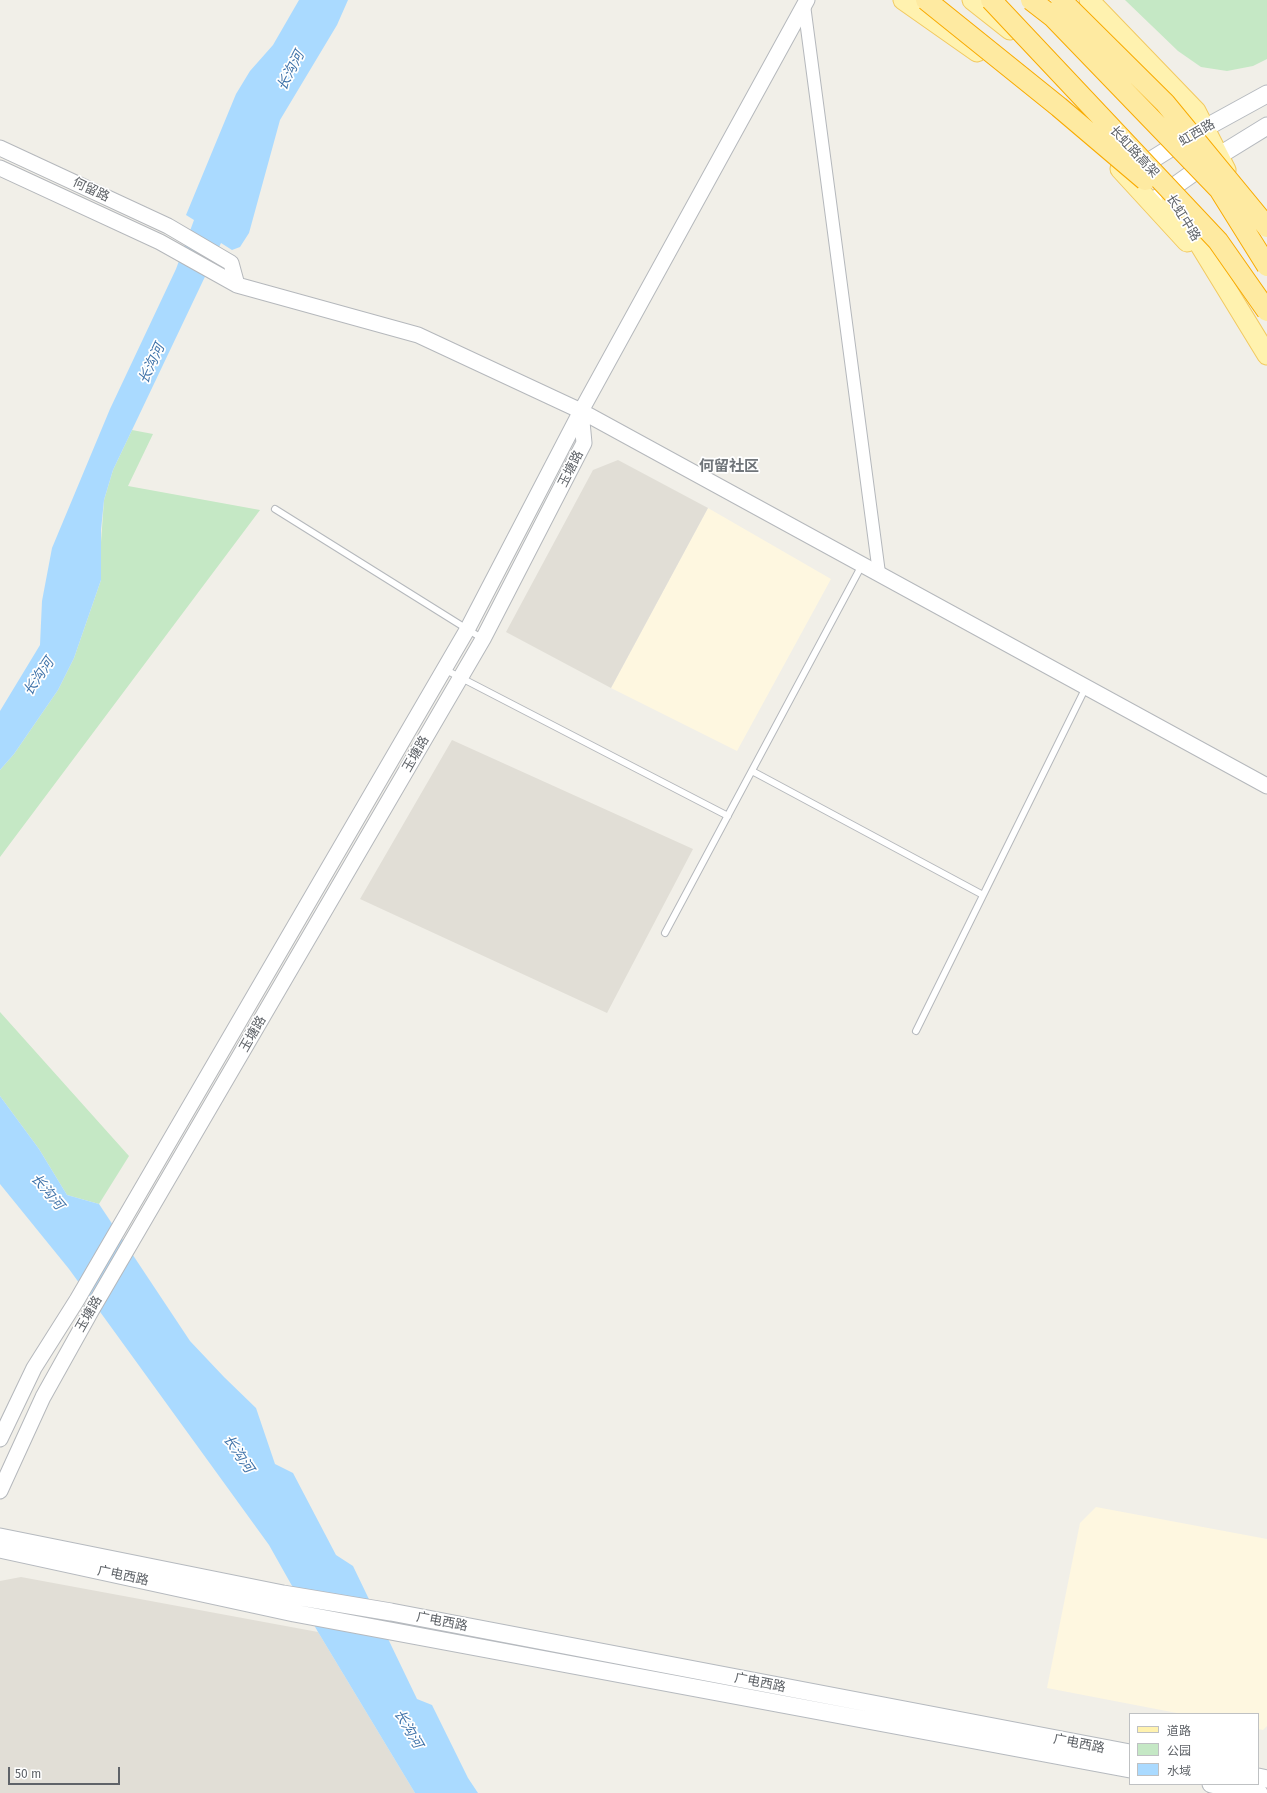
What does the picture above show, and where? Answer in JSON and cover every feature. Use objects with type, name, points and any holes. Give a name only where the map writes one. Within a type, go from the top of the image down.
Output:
[{"type":"highway","points":[[926,0],[1059,107],[1218,241]]},
{"type":"highway","name":"长虹路高架","points":[[991,0],[1218,241],[1267,311]]},
{"type":"highway","points":[[1031,0],[1053,17],[1219,189],[1267,266]]},
{"type":"highway","points":[[1061,0],[1164,103],[1267,227]]},
{"type":"main road","points":[[903,0],[979,53],[1130,178],[1220,278]]},
{"type":"main road","name":"长虹中路","points":[[972,0],[1007,26],[1145,164],[1166,191],[1267,355]]},
{"type":"main road","points":[[1045,0],[1185,139],[1213,159]]},
{"type":"main road","points":[[1089,0],[1196,111],[1205,128],[1213,159],[1267,250]]},
{"type":"main road","name":"虹西路","points":[[1130,178],[1145,164],[1185,139],[1267,94]]},
{"type":"main road","points":[[1152,202],[1213,159],[1267,126]]},
{"type":"main road","name":"广电西路","points":[[0,1537],[283,1594],[391,1612],[1129,1753]]},
{"type":"main road","name":"广电西路","points":[[0,1549],[294,1613],[395,1630],[1129,1769]]},
{"type":"main road","points":[[1217,1785],[1259,1793]]},
{"type":"street","points":[[580,411],[806,3]]},
{"type":"street","points":[[806,3],[879,573]]},
{"type":"street","name":"何留路","points":[[0,148],[168,226],[226,261],[236,285]]},
{"type":"street","name":"何留路","points":[[0,168],[174,250],[236,285]]},
{"type":"street","points":[[236,285],[418,335],[580,411],[1267,786]]},
{"type":"street","name":"玉塘路","points":[[0,1439],[34,1368],[77,1300],[122,1224],[467,630],[580,411]]},
{"type":"street","name":"玉塘路","points":[[0,1491],[43,1397],[91,1311],[483,639],[584,443],[580,411]]},
{"type":"lane","points":[[274,509],[483,639]]},
{"type":"lane","points":[[665,933],[862,564]]},
{"type":"lane","points":[[444,669],[728,816]]},
{"type":"lane","points":[[916,1031],[1086,687]]},
{"type":"lane","points":[[752,771],[983,895]]},
{"type":"shaded area","points":[[618,460],[708,508],[611,688],[506,632],[593,470]]},
{"type":"shaded area","points":[[708,508],[831,579],[737,751],[611,688]]},
{"type":"shaded area","points":[[452,740],[693,849],[607,1013],[360,899]]},
{"type":"shaded area","points":[[1096,1507],[1267,1539],[1267,1726],[1263,1730],[1259,1729],[1259,1713],[1177,1713],[1047,1688],[1080,1523]]},
{"type":"shaded area","points":[[21,1577],[318,1632],[415,1793],[0,1793],[0,1581]]},
{"type":"green space","points":[[1125,0],[1267,0],[1267,59],[1253,66],[1227,71],[1201,67],[1178,51]]},
{"type":"green space","points":[[132,430],[153,434],[128,486],[260,510],[0,857],[0,770],[14,754],[58,690],[74,658],[101,580],[101,542],[104,500],[113,470]]},
{"type":"green space","points":[[0,1012],[129,1156],[99,1204],[67,1195],[39,1149],[0,1096]]},
{"type":"water","name":"长沟河","points":[[299,0],[348,0],[337,25],[280,120],[249,233],[240,247],[232,250],[221,243],[113,470],[104,500],[101,530],[101,580],[74,658],[58,690],[14,754],[0,770],[0,711],[40,645],[42,601],[52,548],[110,409],[176,269],[194,220],[186,215],[236,94],[250,71],[273,45]]},
{"type":"water","name":"长沟河","points":[[0,1096],[39,1149],[67,1195],[99,1204],[190,1341],[256,1408],[275,1464],[293,1473],[336,1555],[353,1566],[417,1699],[432,1705],[468,1778],[478,1793],[415,1793],[318,1632],[269,1545],[69,1269],[0,1184]]},
{"type":"district","name":"何留社区","points":[[729,467]]}]
